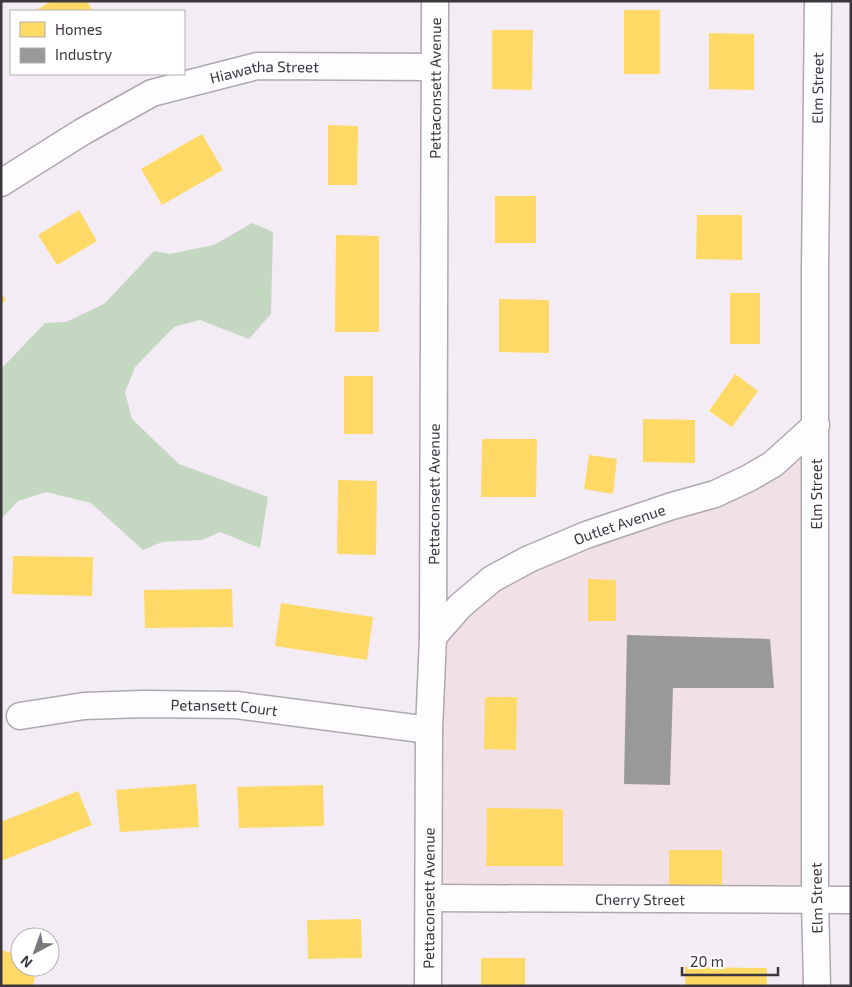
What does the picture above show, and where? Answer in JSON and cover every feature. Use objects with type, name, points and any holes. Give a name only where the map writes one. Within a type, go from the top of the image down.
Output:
[{"type":"street","name":"Pettaconsett Avenue","points":[[428,986],[429,730],[433,637],[435,1]]},
{"type":"street","name":"Elm Street","points":[[817,986],[815,900],[815,271],[818,1]]},
{"type":"street","name":"Hiawatha Street","points":[[1,183],[82,132],[152,93],[258,66],[435,67]]},
{"type":"street","name":"Outlet Avenue","points":[[433,637],[460,606],[492,578],[529,559],[586,535],[672,506],[715,494],[749,478],[773,464],[816,425]]},
{"type":"street","name":"Petansett Court","points":[[20,716],[84,706],[144,704],[236,706],[429,730]]},
{"type":"street","name":"Cherry Street","points":[[428,898],[851,900]]},
{"type":"shaded area","points":[[807,437],[812,899],[427,887],[428,710],[453,613],[595,535]]},
{"type":"green space","points":[[252,223],[273,232],[271,314],[249,339],[200,320],[174,327],[135,367],[125,392],[132,419],[179,464],[268,497],[260,548],[220,532],[202,540],[162,542],[143,550],[91,503],[46,492],[18,501],[1,519],[1,369],[45,323],[66,322],[104,304],[154,251],[170,254],[214,245]]},
{"type":"building: Homes","points":[[51,1],[87,1],[92,10],[37,10]]},
{"type":"building: Homes","points":[[624,10],[660,10],[660,74],[624,74]]},
{"type":"building: Homes","points":[[492,30],[533,30],[532,90],[492,89]]},
{"type":"building: Homes","points":[[709,33],[754,34],[754,90],[709,89]]},
{"type":"building: Homes","points":[[328,125],[358,126],[357,185],[328,185]]},
{"type":"building: Homes","points":[[202,134],[223,170],[162,205],[141,169]]},
{"type":"building: Homes","points":[[495,196],[536,196],[536,243],[495,243]]},
{"type":"building: Homes","points":[[79,210],[97,241],[57,265],[38,235]]},
{"type":"building: Homes","points":[[697,215],[742,215],[742,260],[696,259]]},
{"type":"building: Homes","points":[[336,235],[379,236],[379,332],[335,332]]},
{"type":"building: Homes","points":[[1,293],[6,300],[1,304]]},
{"type":"building: Homes","points":[[730,293],[760,293],[760,344],[730,344]]},
{"type":"building: Homes","points":[[499,299],[549,300],[549,353],[499,352]]},
{"type":"building: Homes","points":[[735,374],[758,391],[732,427],[709,411]]},
{"type":"building: Homes","points":[[344,376],[373,376],[373,434],[344,434]]},
{"type":"building: Homes","points":[[643,419],[695,420],[695,463],[643,462]]},
{"type":"building: Homes","points":[[482,439],[537,439],[536,497],[481,497]]},
{"type":"building: Homes","points":[[589,455],[617,459],[613,494],[584,489]]},
{"type":"building: Homes","points":[[338,480],[377,481],[376,555],[337,554]]},
{"type":"building: Homes","points":[[13,556],[93,557],[92,596],[12,594]]},
{"type":"building: Homes","points":[[588,579],[616,580],[616,621],[588,621]]},
{"type":"building: Homes","points":[[232,589],[233,627],[145,628],[144,590]]},
{"type":"building: Homes","points":[[281,603],[373,617],[367,660],[275,646]]},
{"type":"building: Homes","points":[[485,697],[517,697],[516,750],[484,749]]},
{"type":"building: Homes","points":[[196,784],[199,827],[120,832],[116,790]]},
{"type":"building: Homes","points":[[323,785],[324,826],[239,828],[237,787]]},
{"type":"building: Homes","points":[[78,791],[92,825],[1,861],[1,822]]},
{"type":"building: Homes","points":[[487,808],[563,809],[563,866],[486,866]]},
{"type":"building: Homes","points":[[669,850],[722,850],[722,886],[669,885]]},
{"type":"building: Homes","points":[[361,919],[362,958],[308,959],[307,920]]},
{"type":"building: Homes","points":[[1,950],[10,952],[10,977],[35,977],[33,986],[1,986]]},
{"type":"building: Homes","points":[[481,958],[525,958],[525,986],[481,986]]},
{"type":"building: Homes","points":[[685,967],[767,968],[767,986],[685,986]]},
{"type":"building: Industry","points":[[627,635],[770,639],[774,688],[673,688],[670,785],[624,784]]}]
